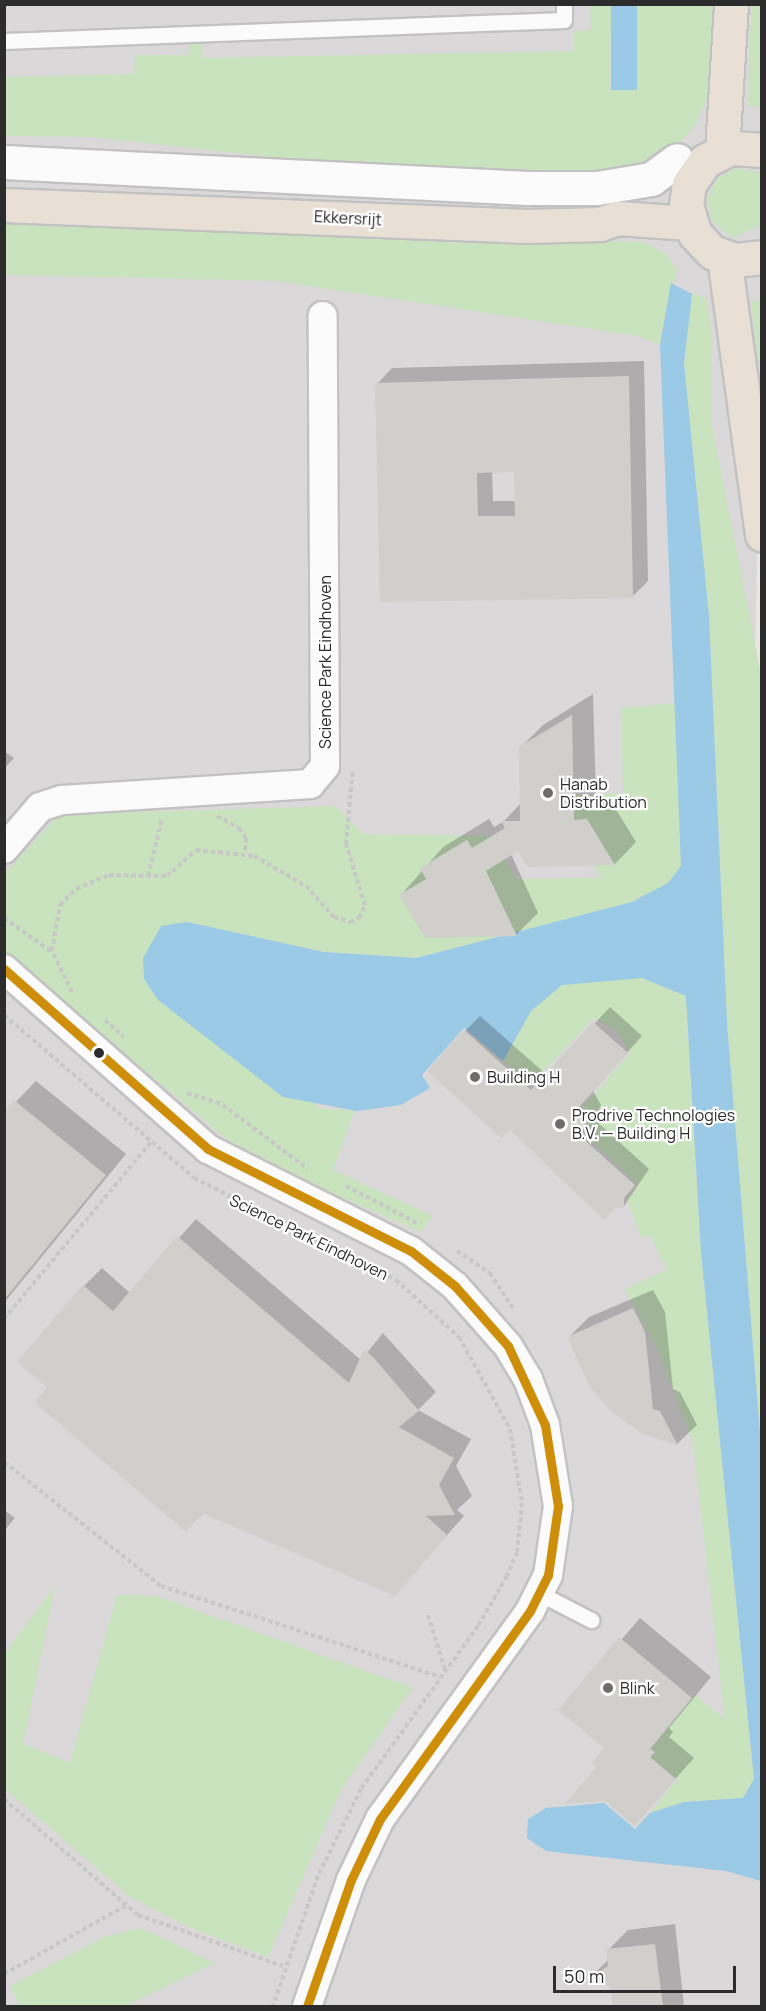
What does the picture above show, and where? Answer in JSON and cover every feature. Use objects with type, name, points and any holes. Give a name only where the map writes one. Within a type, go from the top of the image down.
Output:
[{"type":"highway","points":[[724,140],[731,4]]},
{"type":"highway","points":[[762,129],[724,140],[705,161],[683,172],[689,223],[702,243],[724,257],[762,257]]},
{"type":"highway","points":[[724,140],[762,150]]},
{"type":"highway","name":"Ekkersrijt","points":[[4,205],[600,225],[617,219],[689,223]]},
{"type":"highway","points":[[600,225],[668,237],[710,281],[732,339],[762,534]]},
{"type":"highway","points":[[724,257],[736,321],[732,339]]},
{"type":"main road","points":[[4,162],[384,183],[597,188],[617,195],[651,194],[683,172]]},
{"type":"street","name":"Science Park Eindhoven","points":[[4,849],[40,807],[62,800],[310,784],[325,766],[323,316]]},
{"type":"street","name":"Science Park Eindhoven","points":[[4,969],[208,1149],[411,1251],[490,1321],[528,1378],[554,1474],[556,1538],[539,1593],[380,1820],[351,1880],[307,2007]]},
{"type":"lane","points":[[4,41],[564,20],[564,4]]},
{"type":"lane","points":[[539,1593],[591,1620]]},
{"type":"path","points":[[80,1000],[58,973],[52,951],[60,905],[94,880],[167,876],[196,850],[245,854],[282,870],[334,917],[350,922],[359,918],[365,905],[346,844],[352,759]]},
{"type":"path","points":[[210,790],[210,810],[239,828],[246,838],[245,854]]},
{"type":"path","points":[[4,918],[52,951]]},
{"type":"path","name":"Science Park Eindhoven","points":[[4,1015],[194,1178],[234,1201],[396,1280],[459,1337],[495,1394],[519,1470],[517,1552],[478,1626],[441,1677],[161,1587],[4,1462]]},
{"type":"path","points":[[99,1017],[130,1046]]},
{"type":"path","points":[[181,1090],[223,1106],[263,1139],[300,1159],[314,1176]]},
{"type":"path","points":[[4,1319],[152,1141]]},
{"type":"path","points":[[339,1183],[407,1213],[430,1232]]},
{"type":"path","points":[[445,1244],[490,1274],[520,1321]]},
{"type":"path","points":[[428,1615],[445,1670]]},
{"type":"path","points":[[4,1799],[138,1915],[283,1966],[273,2007]]},
{"type":"path","points":[[4,1974],[127,1905]]},
{"type":"shaded area","points":[[5,5],[761,5],[761,375],[750,899],[762,993],[761,2006],[5,2006]]},
{"type":"green space","points":[[611,4],[610,90],[633,89],[637,5],[713,5],[709,93],[695,126],[664,159],[621,174],[371,168],[91,137],[5,136],[4,77],[134,74],[135,55],[189,55],[189,38],[201,37],[202,58],[574,51],[573,31],[591,30],[590,5]]},
{"type":"green space","points":[[751,5],[761,5],[761,107],[748,106]]},
{"type":"green space","points":[[736,168],[761,173],[762,224],[732,238],[712,221],[707,199],[717,179]]},
{"type":"green space","points":[[4,219],[642,242],[665,253],[677,269],[660,345],[638,336],[276,281],[5,275]]},
{"type":"green space","points":[[692,294],[706,298],[712,335],[711,421],[761,675],[761,1446],[727,1023],[709,616],[684,363]]},
{"type":"green space","points":[[762,300],[761,381],[751,302]]},
{"type":"green space","points":[[677,703],[681,866],[668,883],[632,902],[416,958],[324,952],[187,922],[319,1108],[354,1111],[333,1170],[433,1216],[421,1232],[248,1157],[5,953],[4,874],[56,818],[70,814],[336,806],[363,834],[490,836],[517,879],[602,878],[575,834],[565,795],[623,793],[621,708]]},
{"type":"green space","points":[[602,978],[642,978],[686,996],[701,1252],[754,1779],[743,1798],[684,1802],[650,1813],[678,1779],[652,1758],[657,1752],[652,1748],[695,1695],[725,1719],[693,1442],[655,1344],[625,1289],[667,1270],[650,1235],[641,1238],[627,1198],[638,1185],[589,1139],[584,1106],[630,1053],[617,1031],[593,1018],[531,1085],[503,1061],[531,1011],[562,985]]},
{"type":"green space","points":[[55,1586],[23,1744],[70,1763],[117,1595],[156,1596],[413,1688],[342,1788],[268,1957],[186,1926],[129,1896],[5,1789],[5,1653]]},
{"type":"green space","points":[[141,1928],[214,1963],[125,2006],[20,2006],[10,1986],[106,1936]]},
{"type":"water","points":[[611,5],[637,5],[637,90],[611,90]]},
{"type":"water","points":[[671,283],[692,294],[684,363],[709,616],[727,1023],[761,1446],[761,1881],[726,1871],[546,1851],[527,1838],[528,1819],[546,1808],[604,1803],[635,1829],[650,1813],[684,1802],[743,1798],[754,1779],[701,1252],[686,996],[642,978],[562,985],[531,1011],[503,1061],[464,1028],[422,1075],[430,1088],[401,1105],[357,1111],[283,1097],[158,1000],[144,979],[143,958],[161,926],[187,922],[324,952],[416,958],[632,902],[668,883],[681,866],[660,345]]},
{"type":"building","points":[[629,376],[633,598],[380,602],[375,383]],"holes":[[[514,472],[515,516],[478,516],[477,473]]]},
{"type":"building","points":[[572,715],[574,820],[587,819],[615,865],[528,867],[518,851],[486,871],[517,936],[425,938],[399,895],[426,879],[420,868],[467,840],[472,848],[505,828],[501,821],[520,821],[519,747]]},
{"type":"building","points":[[593,1022],[628,1053],[579,1107],[586,1121],[580,1136],[635,1185],[624,1198],[624,1207],[615,1208],[604,1220],[510,1130],[501,1138],[427,1071],[464,1030],[531,1090]]},
{"type":"building","points":[[14,1100],[106,1175],[4,1300],[4,1112]]},
{"type":"building","points":[[177,1236],[349,1383],[364,1349],[419,1411],[399,1427],[454,1458],[439,1485],[455,1515],[426,1516],[447,1535],[395,1596],[202,1513],[186,1532],[35,1403],[47,1387],[17,1362],[83,1285],[113,1311]]},
{"type":"building","points":[[633,1308],[645,1332],[653,1409],[660,1411],[678,1446],[643,1434],[611,1411],[591,1389],[567,1337]]},
{"type":"building","points":[[619,1637],[692,1698],[650,1749],[655,1752],[650,1757],[676,1779],[635,1826],[605,1801],[565,1804],[597,1766],[592,1763],[604,1748],[558,1710]]},
{"type":"building","points":[[655,1944],[663,2007],[613,2007],[610,1987],[589,1978],[608,1966],[606,1949]]},
{"type":"transit line","points":[[4,969],[208,1149],[411,1251],[455,1286],[508,1346],[545,1425],[558,1506],[548,1575],[530,1611],[380,1819],[351,1880],[307,2006]]},
{"type":"place","name":"Hanab Distribution","points":[[548,793]]},
{"type":"place","name":"Building H","points":[[475,1077]]},
{"type":"place","name":"Prodrive Technologies B.V. — Building H","points":[[560,1124]]},
{"type":"place","name":"Blink","points":[[608,1688]]}]
